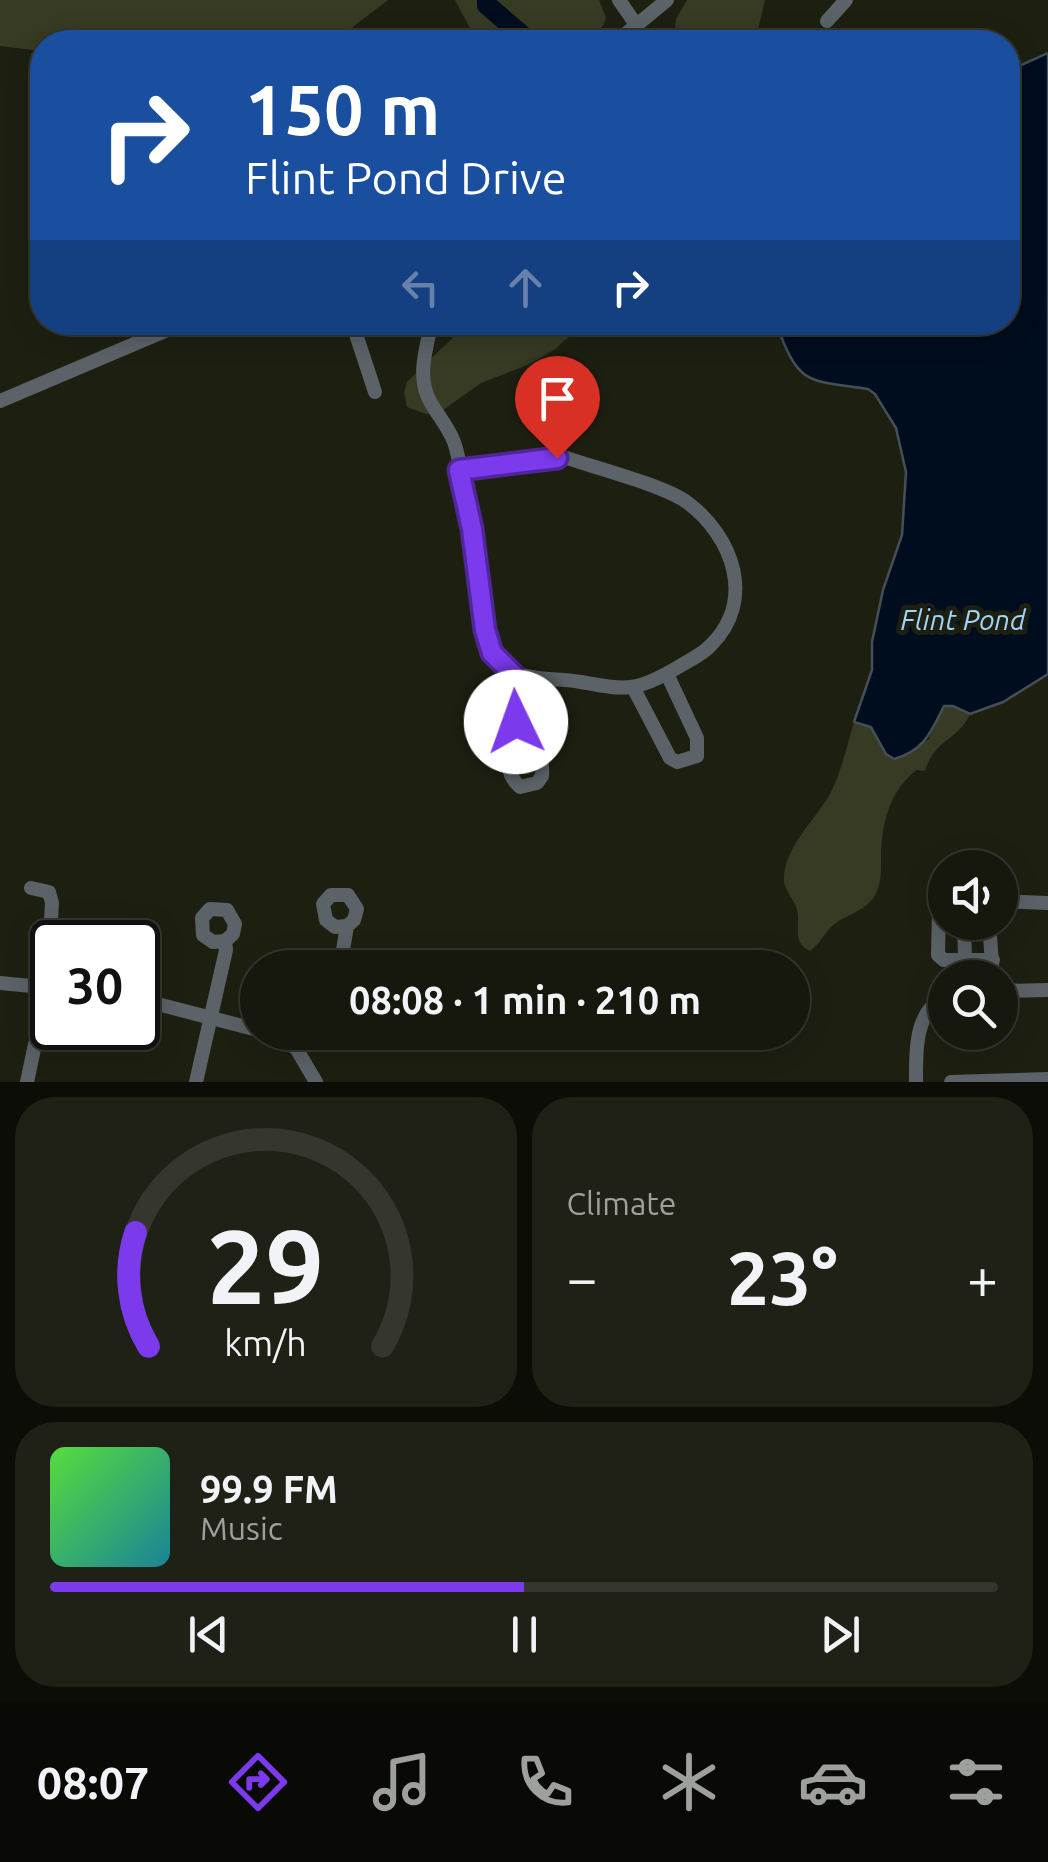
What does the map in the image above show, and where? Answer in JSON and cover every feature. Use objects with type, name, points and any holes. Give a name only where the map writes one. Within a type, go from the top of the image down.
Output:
[{"type":"street","points":[[618,0],[637,26]]},
{"type":"street","points":[[632,30],[666,0]]},
{"type":"street","points":[[827,22],[846,0]]},
{"type":"street","points":[[0,400],[151,335]]},
{"type":"street","points":[[356,335],[375,392]]},
{"type":"street","points":[[429,335],[423,384],[456,448],[459,470],[472,529],[485,630],[492,653],[513,674],[633,687],[667,674],[711,646],[734,612],[736,570],[718,529],[685,500],[567,458],[548,457],[459,470]]},
{"type":"street","points":[[513,674],[516,722]]},
{"type":"street","points":[[633,687],[670,758],[677,762],[692,760],[697,756],[698,738],[667,674]]},
{"type":"street","points":[[31,888],[56,892],[52,920]]},
{"type":"street","points":[[1018,902],[1048,903]]},
{"type":"street","points":[[343,950],[347,926]]},
{"type":"street","points":[[964,940],[965,960]]},
{"type":"street","points":[[991,940],[993,960]]},
{"type":"street","points":[[196,1082],[225,941]]},
{"type":"street","points":[[0,983],[30,986]]},
{"type":"street","points":[[1018,991],[1048,990]]},
{"type":"street","points":[[160,1004],[240,1025]]},
{"type":"street","points":[[916,1082],[916,1042],[928,1011]]},
{"type":"street","points":[[27,1082],[35,1050]]},
{"type":"street","points":[[297,1050],[316,1082]]},
{"type":"street","points":[[951,1082],[1048,1079]]},
{"type":"green space","points":[[0,0],[388,0],[349,30],[30,30],[30,50],[0,46]]},
{"type":"green space","points":[[455,0],[599,0],[606,18],[598,30],[471,30]]},
{"type":"green space","points":[[687,0],[765,0],[758,30],[675,30],[676,19]]},
{"type":"green space","points":[[456,335],[571,335],[554,350],[481,383],[439,413],[426,414],[407,407],[407,382]]},
{"type":"green space","points":[[944,706],[970,714],[935,752],[925,771],[916,770],[893,798],[883,831],[881,876],[875,895],[866,906],[831,927],[810,951],[799,938],[797,910],[784,881],[785,868],[795,845],[832,790],[854,722],[871,727],[886,754],[928,740]]},
{"type":"water","name":"Flint Pond","points":[[1048,53],[1048,674],[1003,702],[970,714],[944,706],[920,746],[894,759],[886,754],[871,727],[854,722],[872,670],[872,642],[883,590],[902,535],[906,472],[896,428],[868,389],[807,376],[791,359],[781,335],[1020,335],[1020,66]]},
{"type":"waterway","points":[[487,0],[487,5],[516,30]]},
{"type":"route","points":[[516,722],[513,674],[492,653],[484,628],[472,529],[459,470],[557,458]]}]
